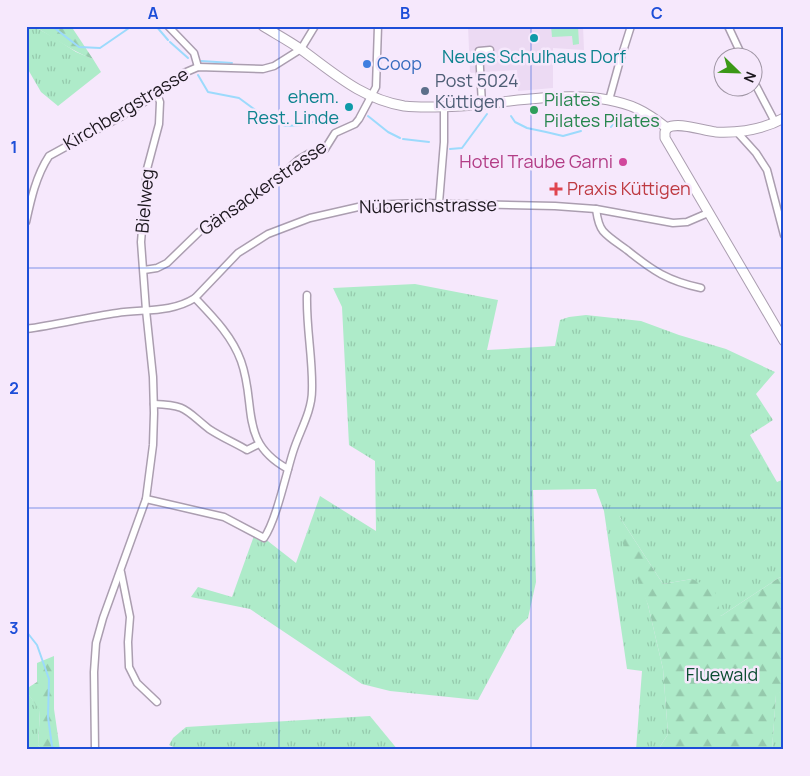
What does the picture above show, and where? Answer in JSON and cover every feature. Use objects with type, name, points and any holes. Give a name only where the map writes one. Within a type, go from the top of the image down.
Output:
[{"type":"street","points":[[168,26],[194,53],[198,67]]},
{"type":"street","points":[[263,26],[300,49],[357,90],[403,106],[424,108],[561,97],[585,97],[609,100],[640,110],[667,128]]},
{"type":"street","points":[[300,49],[315,26]]},
{"type":"street","name":"Gänsackerstrasse","points":[[144,270],[157,268],[167,263],[198,232],[274,182],[298,160],[310,153],[325,149],[335,133],[354,124],[359,119],[376,87],[378,26]]},
{"type":"street","points":[[609,100],[631,26]]},
{"type":"street","points":[[728,26],[738,48]]},
{"type":"street","name":"Kirchbergstrasse","points":[[26,222],[31,196],[42,166],[49,156],[122,116],[157,94],[184,73],[198,67],[264,69],[274,66],[300,49]]},
{"type":"street","points":[[482,104],[480,50],[490,50]]},
{"type":"street","name":"Bielweg","points":[[95,750],[94,672],[96,643],[102,618],[121,571],[146,499],[153,445],[154,404],[141,242],[147,168],[159,124],[160,107],[157,94]]},
{"type":"street","points":[[762,97],[775,122]]},
{"type":"street","points":[[440,203],[444,107]]},
{"type":"street","points":[[784,118],[762,127],[737,132],[714,132],[675,124],[667,128],[665,132],[665,138],[784,341]]},
{"type":"street","points":[[737,132],[756,153],[767,170],[784,235]]},
{"type":"street","name":"Nüberichstrasse","points":[[26,328],[112,314],[175,308],[195,298],[238,253],[268,234],[310,218],[367,205],[440,203],[516,204],[596,209],[673,222],[687,222],[708,213]]},
{"type":"street","points":[[596,209],[597,220],[602,230],[652,270],[669,279],[701,288]]},
{"type":"street","points":[[146,499],[224,517],[264,538],[272,522],[288,469],[309,411],[312,391],[306,312],[307,295]]},
{"type":"street","points":[[195,298],[220,325],[235,348],[241,362],[247,386],[254,432],[259,444],[275,463],[288,469]]},
{"type":"street","points":[[154,404],[177,406],[190,411],[209,428],[247,450],[259,444]]},
{"type":"street","points":[[121,571],[130,617],[129,667],[137,683],[157,702]]},
{"type":"shaded area","points":[[468,26],[583,26],[584,50],[553,48],[553,88],[518,91],[517,70],[470,73]]},
{"type":"green space","points":[[33,26],[76,52],[93,59],[101,72],[58,106],[41,92],[26,66],[26,28]]},
{"type":"green space","points":[[33,26],[68,26],[73,29],[93,59],[70,48]]},
{"type":"green space","points":[[551,26],[578,26],[579,44],[573,45],[572,36],[552,37]]},
{"type":"green space","points":[[415,284],[498,300],[487,350],[555,346],[560,320],[586,315],[641,321],[726,349],[775,372],[756,394],[773,420],[750,435],[777,482],[784,479],[784,580],[780,577],[721,616],[692,579],[663,584],[619,516],[648,605],[663,669],[668,734],[658,750],[636,750],[642,671],[627,669],[604,511],[596,489],[533,490],[536,582],[528,618],[516,629],[478,700],[390,691],[362,684],[250,609],[191,597],[198,587],[232,597],[255,533],[296,563],[320,496],[376,531],[375,461],[349,445],[342,307],[333,288]]},
{"type":"green space","name":"Fluewald","points":[[610,512],[619,516],[663,584],[692,579],[714,589],[721,616],[780,577],[784,580],[784,690],[776,695],[772,750],[658,750],[668,734],[663,669],[648,605]]},
{"type":"green space","points":[[54,656],[54,709],[60,750],[42,750],[38,745],[40,711],[26,689],[37,682],[37,663]]},
{"type":"green space","points":[[784,690],[784,750],[772,750],[776,694]]},
{"type":"green space","points":[[26,691],[40,710],[38,745],[42,750],[26,750]]},
{"type":"green space","points":[[370,716],[398,750],[180,750],[169,745],[173,738],[186,727]]},
{"type":"waterway","points":[[52,26],[79,47],[100,48],[132,26]]},
{"type":"waterway","points":[[156,26],[168,40]]},
{"type":"waterway","points":[[170,42],[188,58]]},
{"type":"waterway","points":[[201,61],[232,63]]},
{"type":"waterway","points":[[198,75],[208,92],[239,98],[258,112],[285,126],[305,125],[333,114]]},
{"type":"waterway","points":[[450,149],[462,148],[487,114]]},
{"type":"waterway","points":[[368,116],[388,132],[400,138]]},
{"type":"waterway","points":[[511,116],[515,122],[527,128],[563,136],[581,131]]},
{"type":"waterway","points":[[611,127],[618,118]]},
{"type":"waterway","points":[[403,139],[429,142]]},
{"type":"waterway","points":[[26,631],[37,645],[49,679],[48,717],[52,746],[55,750]]},
{"type":"place","name":"Neues Schulhaus Dorf","points":[[534,38]]},
{"type":"place","name":"Coop","points":[[367,64]]},
{"type":"place","name":"Post 5024 Küttigen","points":[[425,91]]},
{"type":"place","name":"ehem. Rest. Linde","points":[[349,107]]},
{"type":"place","name":"Pilates Pilates Pilates","points":[[534,110]]},
{"type":"place","name":"Hotel Traube Garni","points":[[623,162]]},
{"type":"place","name":"Praxis Küttigen","points":[[556,189]]}]
